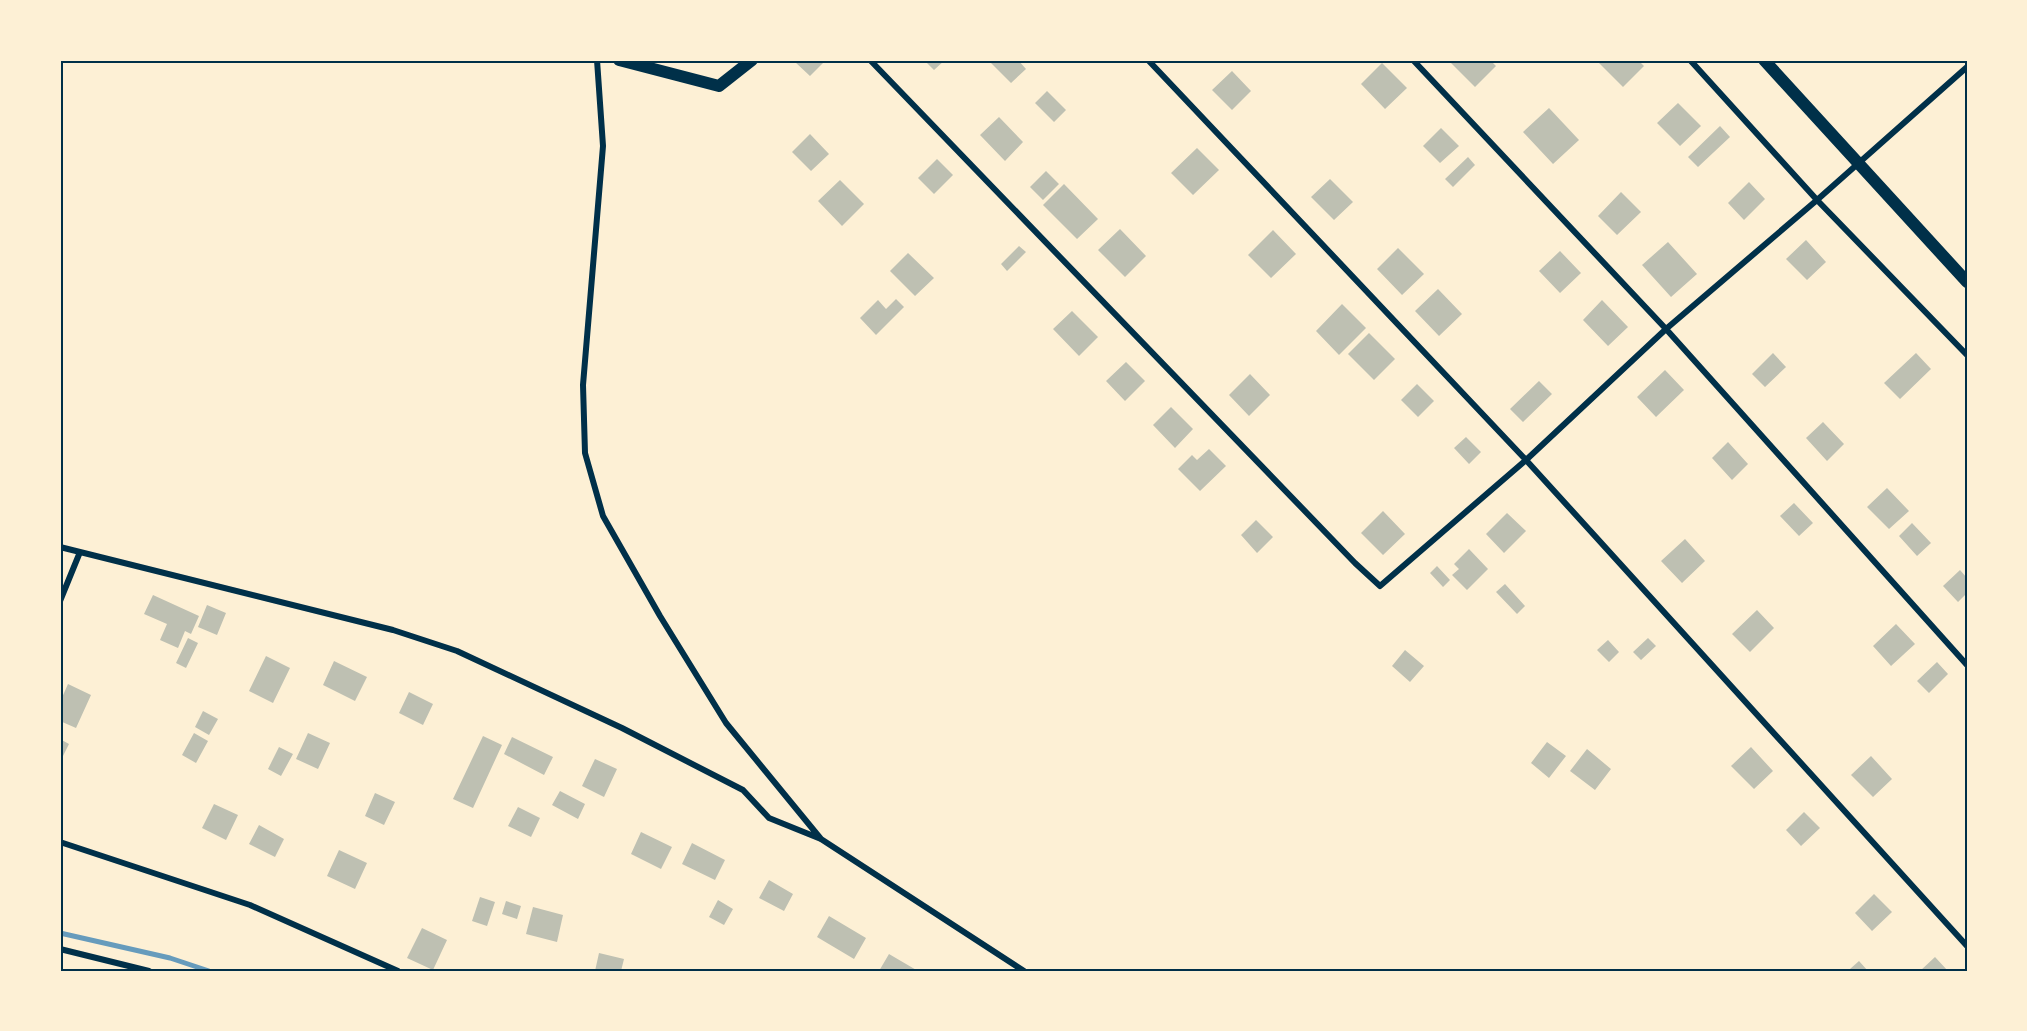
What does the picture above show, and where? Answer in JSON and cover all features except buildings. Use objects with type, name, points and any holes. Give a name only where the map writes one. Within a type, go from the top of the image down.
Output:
[{"type":"main road","points":[[619,60],[719,86],[752,60]]},
{"type":"main road","points":[[1764,60],[1967,282]]},
{"type":"street","points":[[597,60],[603,146],[583,385],[585,453],[603,516],[726,723],[821,839]]},
{"type":"street","points":[[870,60],[1380,586],[1526,460],[1666,329],[1817,200],[1967,67]]},
{"type":"street","points":[[1148,60],[1526,460],[1967,946]]},
{"type":"street","points":[[1413,60],[1666,329],[1967,664]]},
{"type":"street","points":[[1690,60],[1817,200],[1967,355]]},
{"type":"street","points":[[60,548],[393,630],[457,651],[622,728],[743,790],[769,818],[821,839],[1024,971]]},
{"type":"street","points":[[60,601],[80,552]]},
{"type":"street","points":[[60,842],[250,905],[398,971]]},
{"type":"street","points":[[60,949],[150,971]]},
{"type":"waterway","points":[[60,933],[170,958],[209,971]]}]
